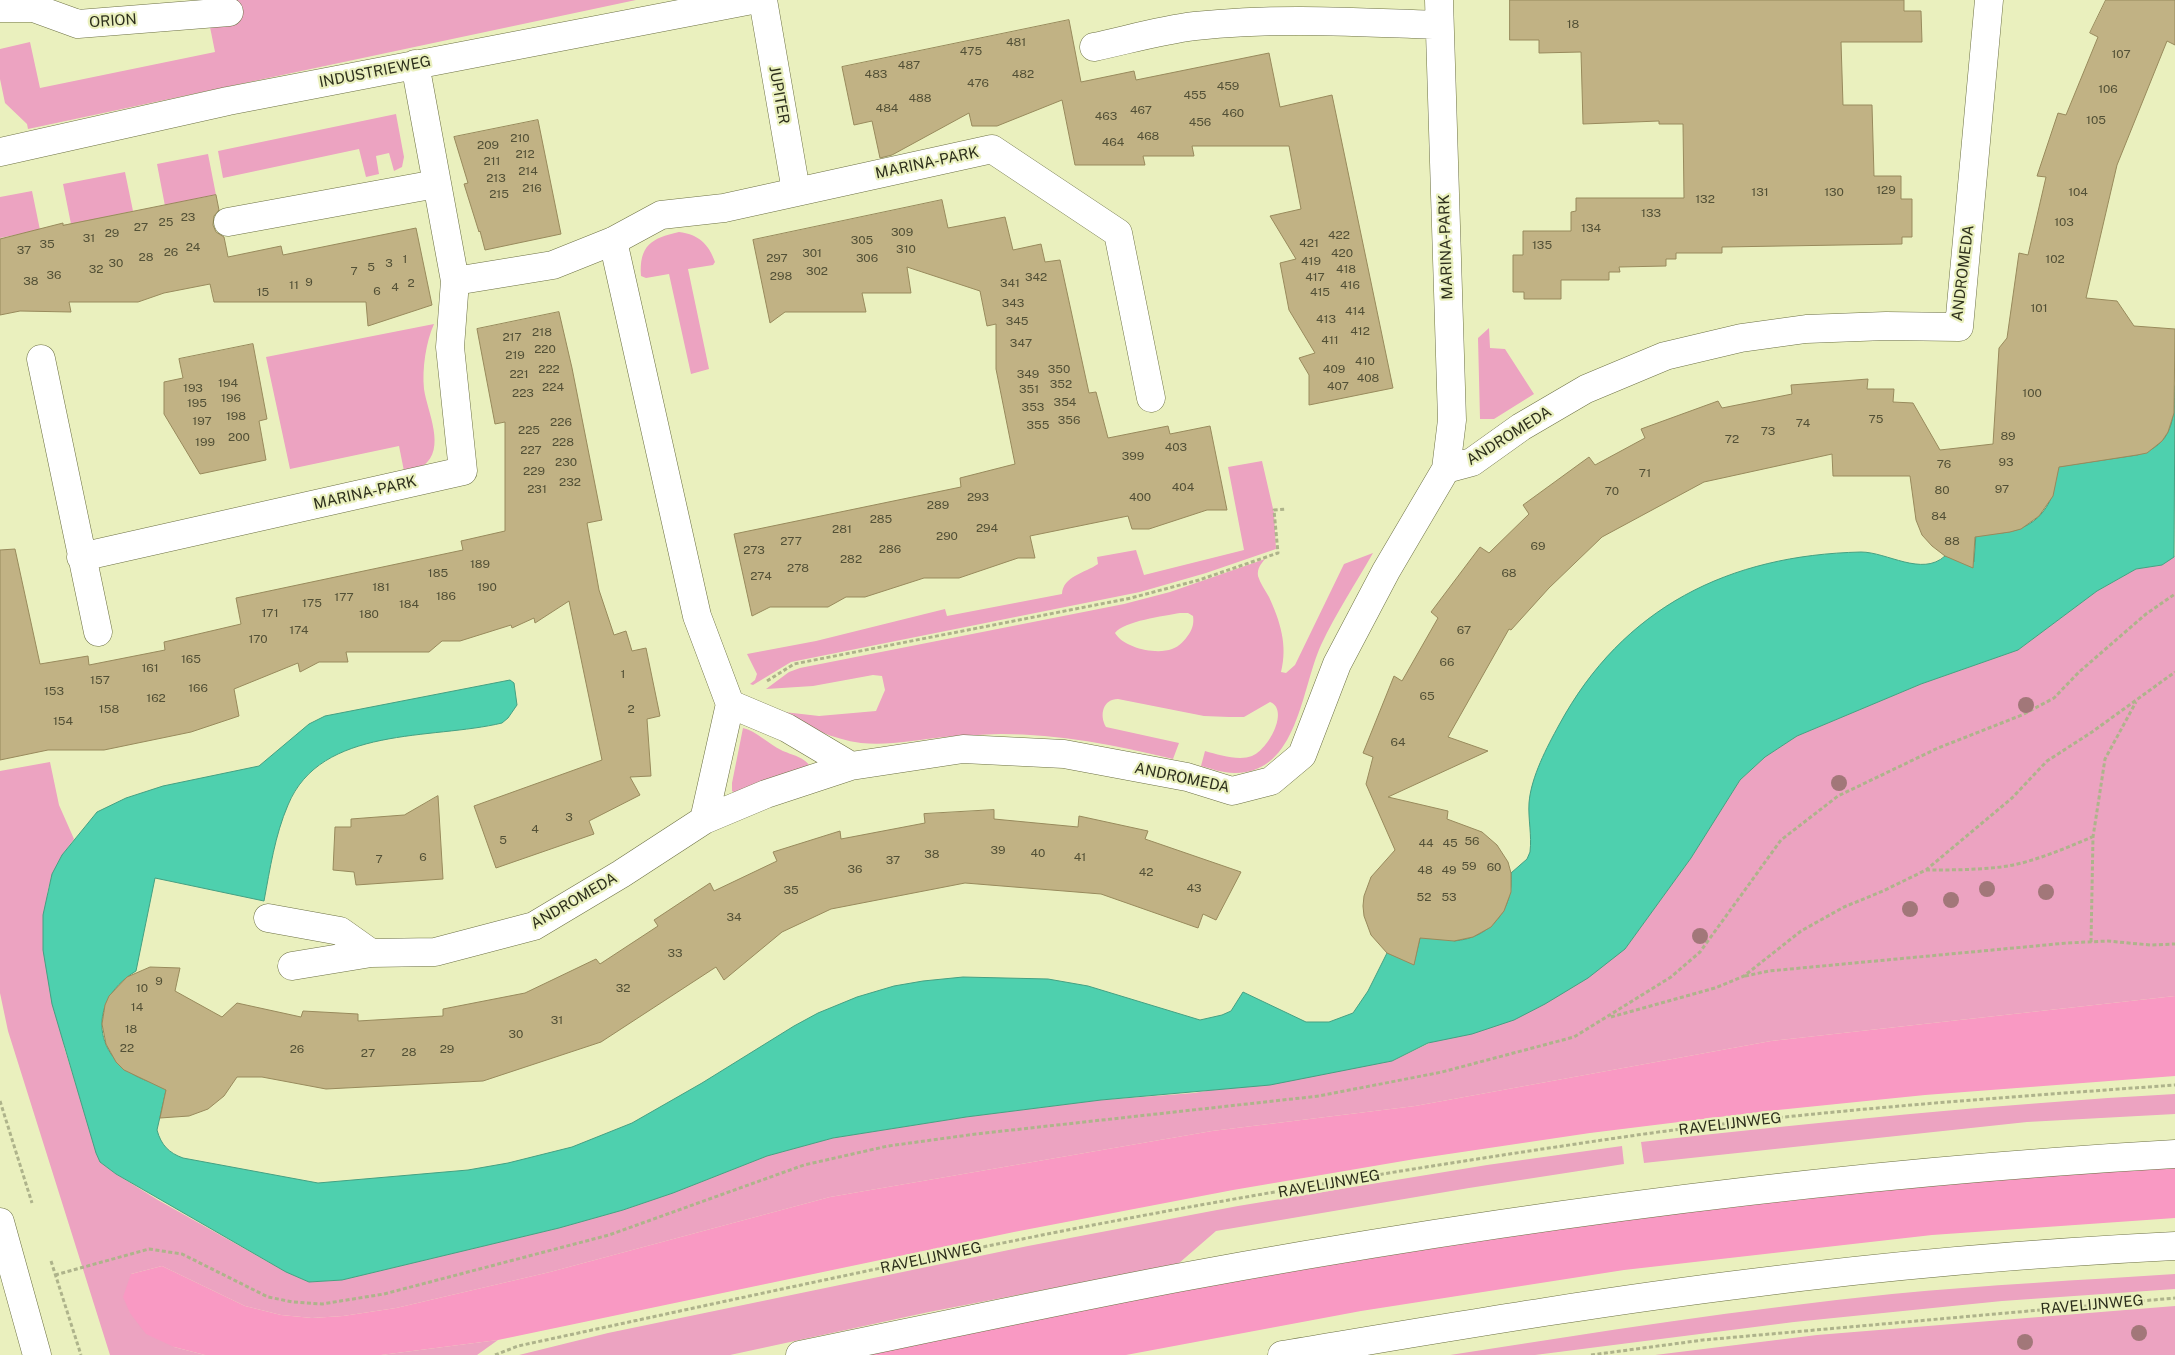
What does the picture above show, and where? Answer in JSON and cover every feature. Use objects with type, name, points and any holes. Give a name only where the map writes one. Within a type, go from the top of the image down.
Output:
[{"type":"street","name":"INDUSTRIEWEG","points":[[0,152],[228,102],[415,64],[752,0]]},
{"type":"street","name":"JUPITER","points":[[763,0],[796,191]]},
{"type":"street","name":"ANDROMEDA","points":[[292,966],[372,953],[435,952],[534,926],[621,874],[704,820],[766,794],[851,766],[963,749],[1064,754],[1187,777],[1232,791],[1271,781],[1302,755],[1337,664],[1386,571],[1446,469],[1472,462],[1522,427],[1586,390],[1665,356],[1741,338],[1806,329],[1886,326],[1959,327],[1989,0]]},
{"type":"street","name":"ORION","points":[[0,8],[34,8],[78,24],[229,12]]},
{"type":"street","name":"MARINA-PARK","points":[[1094,47],[1193,26],[1262,22],[1338,21],[1439,13],[1452,420],[1446,469]]},
{"type":"street","name":"MARINA-PARK","points":[[81,557],[463,471],[450,347],[455,281],[415,64]]},
{"type":"street","name":"MARINA-PARK","points":[[455,281],[553,264],[613,241],[661,215],[724,208],[992,149],[1118,233],[1151,398]]},
{"type":"street","points":[[228,222],[436,184]]},
{"type":"street","points":[[613,241],[697,616],[730,704],[704,820]]},
{"type":"street","points":[[41,359],[98,632]]},
{"type":"street","points":[[730,704],[786,728],[851,766]]},
{"type":"street","points":[[268,918],[340,932],[372,953]]},
{"type":"street","points":[[800,1355],[1179,1278],[1559,1216],[1687,1199],[1931,1172],[2079,1159],[2175,1154]]},
{"type":"street","points":[[0,1222],[37,1355]]},
{"type":"street","points":[[1282,1355],[1518,1316],[1750,1283],[1905,1265],[2175,1246]]},
{"type":"path","points":[[794,664],[1131,598],[1199,580],[1278,553],[1274,510],[1286,509]]},
{"type":"path","points":[[55,1275],[149,1249],[182,1254],[268,1297],[293,1302],[322,1304],[384,1294],[609,1236],[804,1165],[888,1146],[976,1134],[1319,1096],[1442,1072],[1574,1037],[1671,977],[1700,952],[1781,840],[1838,796],[1938,748],[2022,715],[2054,698],[2079,672],[2146,614],[2175,594]]},
{"type":"path","points":[[1744,976],[1810,926],[1844,906],[1883,891],[1926,870],[2012,798],[2047,762],[2138,700],[2175,672]]},
{"type":"path","points":[[2091,942],[2093,837],[2105,759],[2138,700]]},
{"type":"path","points":[[1926,870],[1958,870],[2009,866],[2062,850],[2093,837]]},
{"type":"path","points":[[1606,1018],[1715,988],[1744,976],[1769,971],[2091,942],[2108,941],[2150,945],[2175,944]]},
{"type":"path","name":"RAVELIJNWEG","points":[[495,1355],[527,1344],[967,1251],[1163,1212],[1423,1168],[1641,1135],[1861,1109],[2175,1085]]},
{"type":"path","points":[[0,1101],[35,1211]]},
{"type":"path","points":[[50,1257],[81,1355]]},
{"type":"path","name":"RAVELIJNWEG","points":[[1591,1355],[1703,1340],[2175,1298]]},
{"type":"shaded area","points":[[234,0],[636,0],[28,129],[27,124],[5,103],[0,79],[0,49],[30,42],[40,88],[215,52],[209,22]]},
{"type":"shaded area","points":[[396,114],[404,157],[402,167],[394,171],[389,153],[376,156],[379,174],[366,177],[359,149],[223,178],[218,151]]},
{"type":"shaded area","points":[[208,154],[216,195],[165,206],[157,164]]},
{"type":"shaded area","points":[[125,172],[133,211],[71,224],[63,184]]},
{"type":"shaded area","points":[[32,191],[40,230],[0,238],[0,197]]},
{"type":"shaded area","points":[[679,232],[692,235],[702,241],[710,250],[715,262],[713,265],[688,269],[709,369],[691,374],[669,274],[646,278],[641,276],[642,257],[649,245],[661,237]]},
{"type":"shaded area","points":[[434,324],[424,364],[424,389],[435,440],[434,450],[430,459],[419,468],[404,471],[399,446],[290,469],[266,357]]},
{"type":"shaded area","points":[[1489,328],[1490,348],[1505,349],[1534,394],[1494,419],[1480,419],[1478,338]]},
{"type":"shaded area","points":[[1262,461],[1274,513],[1276,549],[1206,573],[1140,592],[791,662],[753,685],[750,684],[755,680],[757,674],[747,654],[816,641],[945,609],[947,616],[1062,594],[1063,588],[1070,579],[1098,564],[1097,557],[1136,550],[1144,575],[1244,550],[1228,467]]},
{"type":"shaded area","points":[[1373,553],[1321,645],[1302,705],[1284,745],[1272,760],[1255,770],[1230,773],[1201,766],[1205,751],[1241,758],[1252,756],[1258,752],[1270,738],[1277,721],[1278,713],[1276,706],[1270,702],[1244,717],[1204,716],[1118,699],[1106,705],[1103,718],[1106,727],[1179,743],[1173,759],[1087,741],[1023,734],[965,735],[892,743],[861,743],[840,739],[820,732],[784,712],[819,716],[876,711],[885,690],[882,676],[873,675],[813,686],[766,689],[789,672],[800,668],[1124,604],[1170,592],[1265,559],[1259,568],[1258,576],[1269,597],[1282,633],[1284,652],[1281,672],[1286,673],[1295,665],[1344,564]],"holes":[[[1188,613],[1193,616],[1193,623],[1187,637],[1182,643],[1165,651],[1141,649],[1125,643],[1115,633],[1135,622]]]},
{"type":"shaded area","points":[[2175,556],[2175,996],[1771,1041],[1415,1106],[1212,1131],[830,1197],[550,1272],[396,1308],[343,1316],[312,1318],[281,1315],[245,1306],[162,1266],[131,1274],[174,1347],[205,1355],[110,1355],[8,1031],[0,993],[0,771],[50,762],[59,805],[74,839],[57,865],[47,895],[64,1047],[100,1162],[158,1200],[286,1272],[309,1282],[342,1280],[559,1228],[623,1210],[673,1193],[767,1156],[833,1138],[966,1117],[1101,1100],[1194,1093],[1392,1061],[1625,949],[1691,858],[1740,780],[1765,757],[1797,736],[1921,684],[2018,650],[2097,591],[2136,569],[2162,565]]},
{"type":"shaded area","points":[[743,728],[753,732],[781,750],[806,761],[811,768],[735,793],[732,791],[732,783]]},
{"type":"shaded area","points":[[2175,996],[2175,1076],[1925,1095],[1768,1111],[1590,1133],[1415,1159],[1233,1190],[1014,1232],[498,1340],[381,1355],[205,1355],[174,1347],[146,1334],[130,1313],[123,1297],[131,1274],[162,1266],[245,1306],[281,1315],[312,1318],[343,1316],[396,1308],[550,1272],[830,1197],[1212,1131],[1415,1106],[1771,1041]]},
{"type":"shaded area","points":[[2175,1094],[2175,1114],[2027,1122],[1644,1163],[1641,1142],[1908,1114]]},
{"type":"shaded area","points":[[1622,1146],[1624,1164],[1216,1231],[1178,1264],[929,1312],[730,1355],[519,1355],[608,1333],[1028,1246],[1238,1206],[1487,1165]]},
{"type":"shaded area","points":[[2175,1164],[2175,1218],[1932,1235],[1624,1270],[1361,1311],[1126,1355],[861,1355],[1165,1292],[1664,1210]]},
{"type":"shaded area","points":[[2175,1274],[2175,1289],[2002,1301],[1794,1322],[1535,1355],[1450,1355],[1671,1322],[1837,1300],[1963,1288]]},
{"type":"shaded area","points":[[2175,1306],[2175,1355],[1655,1355],[1817,1335]]},
{"type":"shaded area","points":[[498,1340],[477,1355],[381,1355]]},
{"type":"water","points":[[2175,386],[2174,557],[2162,565],[2136,569],[2097,591],[2018,650],[1921,684],[1797,736],[1765,757],[1740,780],[1691,858],[1625,949],[1588,978],[1514,1020],[1472,1034],[1428,1043],[1392,1061],[1270,1085],[1101,1100],[966,1117],[833,1138],[767,1156],[673,1193],[623,1210],[559,1228],[342,1280],[309,1282],[286,1272],[116,1174],[100,1162],[96,1153],[52,1004],[43,950],[43,915],[52,874],[62,855],[97,812],[126,798],[163,786],[259,766],[309,724],[325,716],[510,680],[514,683],[517,705],[502,723],[381,740],[352,748],[326,761],[304,779],[283,816],[276,840],[264,901],[155,878],[136,971],[119,985],[108,1000],[102,1017],[103,1033],[108,1049],[119,1063],[134,1075],[154,1083],[171,1068],[157,1130],[166,1148],[183,1158],[318,1183],[468,1170],[508,1163],[572,1147],[632,1123],[818,1013],[857,997],[894,986],[923,981],[963,977],[1048,979],[1088,986],[1200,1020],[1231,1011],[1243,992],[1306,1022],[1329,1022],[1353,1013],[1368,991],[1387,953],[1414,963],[1425,917],[1454,941],[1467,939],[1479,934],[1498,919],[1509,898],[1511,873],[1527,859],[1530,852],[1530,793],[1540,762],[1559,725],[1585,684],[1615,649],[1648,619],[1684,595],[1724,577],[1767,564],[1813,555],[1861,552],[1915,564],[1936,562],[1945,556],[1974,562],[1978,505],[1988,533],[2003,533],[2028,525],[2046,507],[2052,495],[2056,467],[2137,455],[2158,444],[2170,429],[2174,409]]},
{"type":"building","points":[[1510,0],[1904,0],[1904,11],[1921,11],[1922,42],[1841,42],[1843,105],[1872,105],[1874,176],[1901,176],[1901,199],[1912,199],[1912,237],[1902,237],[1902,244],[1722,247],[1722,253],[1676,253],[1676,259],[1666,259],[1666,266],[1619,267],[1620,272],[1609,272],[1609,280],[1561,280],[1561,299],[1524,299],[1524,292],[1513,292],[1513,255],[1523,255],[1523,231],[1571,231],[1571,212],[1576,211],[1576,198],[1684,198],[1683,124],[1659,124],[1659,121],[1583,124],[1581,52],[1539,53],[1539,40],[1510,40]]},
{"type":"building","points":[[2106,0],[2175,0],[2175,45],[2167,41],[2117,165],[2086,298],[2117,301],[2134,326],[2175,329],[2174,413],[2168,432],[2162,441],[2147,453],[2059,467],[2053,496],[2039,516],[2021,529],[1975,537],[1973,568],[1945,556],[1922,535],[1916,520],[1910,476],[1833,476],[1832,454],[1704,482],[1602,537],[1549,588],[1511,630],[1509,629],[1448,737],[1488,751],[1388,797],[1448,811],[1447,819],[1482,832],[1497,845],[1508,862],[1511,873],[1511,892],[1504,911],[1491,927],[1473,937],[1454,941],[1420,938],[1414,965],[1387,953],[1371,935],[1364,916],[1363,906],[1364,896],[1371,877],[1395,850],[1366,784],[1373,757],[1363,753],[1394,676],[1402,681],[1438,618],[1431,612],[1480,547],[1489,553],[1529,514],[1523,505],[1589,457],[1595,465],[1645,438],[1641,429],[1718,401],[1722,408],[1792,394],[1791,385],[1868,379],[1867,389],[1894,389],[1893,402],[1913,403],[1940,450],[1993,444],[1999,348],[2007,338],[2019,253],[2028,255],[2046,177],[2037,176],[2058,113],[2066,115],[2098,37],[2090,33]]},
{"type":"building","points":[[1069,20],[1081,82],[1134,71],[1136,80],[1269,53],[1280,107],[1332,95],[1393,388],[1309,405],[1309,375],[1299,358],[1315,353],[1289,310],[1280,263],[1296,259],[1270,216],[1301,209],[1289,146],[1192,146],[1194,156],[1143,156],[1145,165],[1075,165],[1062,100],[997,126],[972,126],[969,113],[892,155],[880,158],[872,121],[854,125],[842,67]]},
{"type":"building","points":[[538,120],[561,234],[485,250],[464,184],[468,183],[454,137]]},
{"type":"building","points":[[216,195],[219,210],[214,216],[213,225],[216,232],[224,237],[228,257],[281,246],[283,255],[416,228],[432,305],[368,326],[366,302],[214,302],[210,284],[164,293],[138,302],[69,302],[71,312],[20,311],[0,315],[0,239],[63,223],[63,225]]},
{"type":"building","points":[[942,200],[948,228],[1005,217],[1013,250],[1041,244],[1045,262],[1060,260],[1089,393],[1096,392],[1108,438],[1168,426],[1170,434],[1210,426],[1227,510],[1207,510],[1149,529],[1132,529],[1128,516],[1030,536],[1035,558],[1018,558],[959,578],[924,578],[865,597],[846,597],[828,607],[770,607],[752,616],[734,534],[961,487],[960,478],[1015,464],[996,369],[996,324],[987,326],[980,291],[907,267],[911,293],[862,293],[866,312],[785,312],[770,323],[753,240]]},
{"type":"building","points":[[559,312],[602,520],[587,523],[599,590],[614,635],[626,631],[632,651],[646,648],[660,716],[647,719],[651,776],[630,777],[640,795],[589,821],[594,834],[496,868],[474,806],[602,760],[569,601],[535,623],[534,618],[512,628],[511,625],[460,641],[442,641],[429,652],[346,652],[348,662],[319,662],[300,672],[298,663],[234,689],[239,716],[191,732],[104,750],[48,750],[0,760],[0,550],[15,549],[40,664],[88,656],[89,665],[165,650],[164,642],[241,624],[236,598],[463,550],[461,541],[505,531],[505,422],[495,424],[477,329]]},
{"type":"building","points":[[253,344],[267,419],[259,421],[266,460],[200,474],[164,414],[164,382],[183,378],[179,359]]},
{"type":"building","points":[[438,796],[443,879],[356,885],[354,872],[333,870],[335,827],[351,827],[351,819],[404,815]]},
{"type":"building","points":[[994,810],[994,819],[1078,827],[1079,816],[1148,831],[1145,839],[1241,872],[1216,920],[1203,914],[1198,928],[1101,894],[965,883],[831,909],[782,932],[724,980],[716,967],[601,1042],[483,1081],[326,1089],[262,1077],[237,1077],[224,1096],[208,1109],[189,1116],[160,1118],[166,1090],[124,1070],[116,1062],[106,1044],[102,1024],[105,1005],[109,996],[127,977],[150,967],[180,968],[175,991],[222,1017],[237,1003],[301,1017],[303,1011],[358,1014],[358,1021],[443,1016],[443,1009],[525,993],[596,959],[600,964],[658,926],[654,920],[710,883],[714,891],[777,861],[773,852],[840,831],[841,839],[925,823],[924,814]]}]
